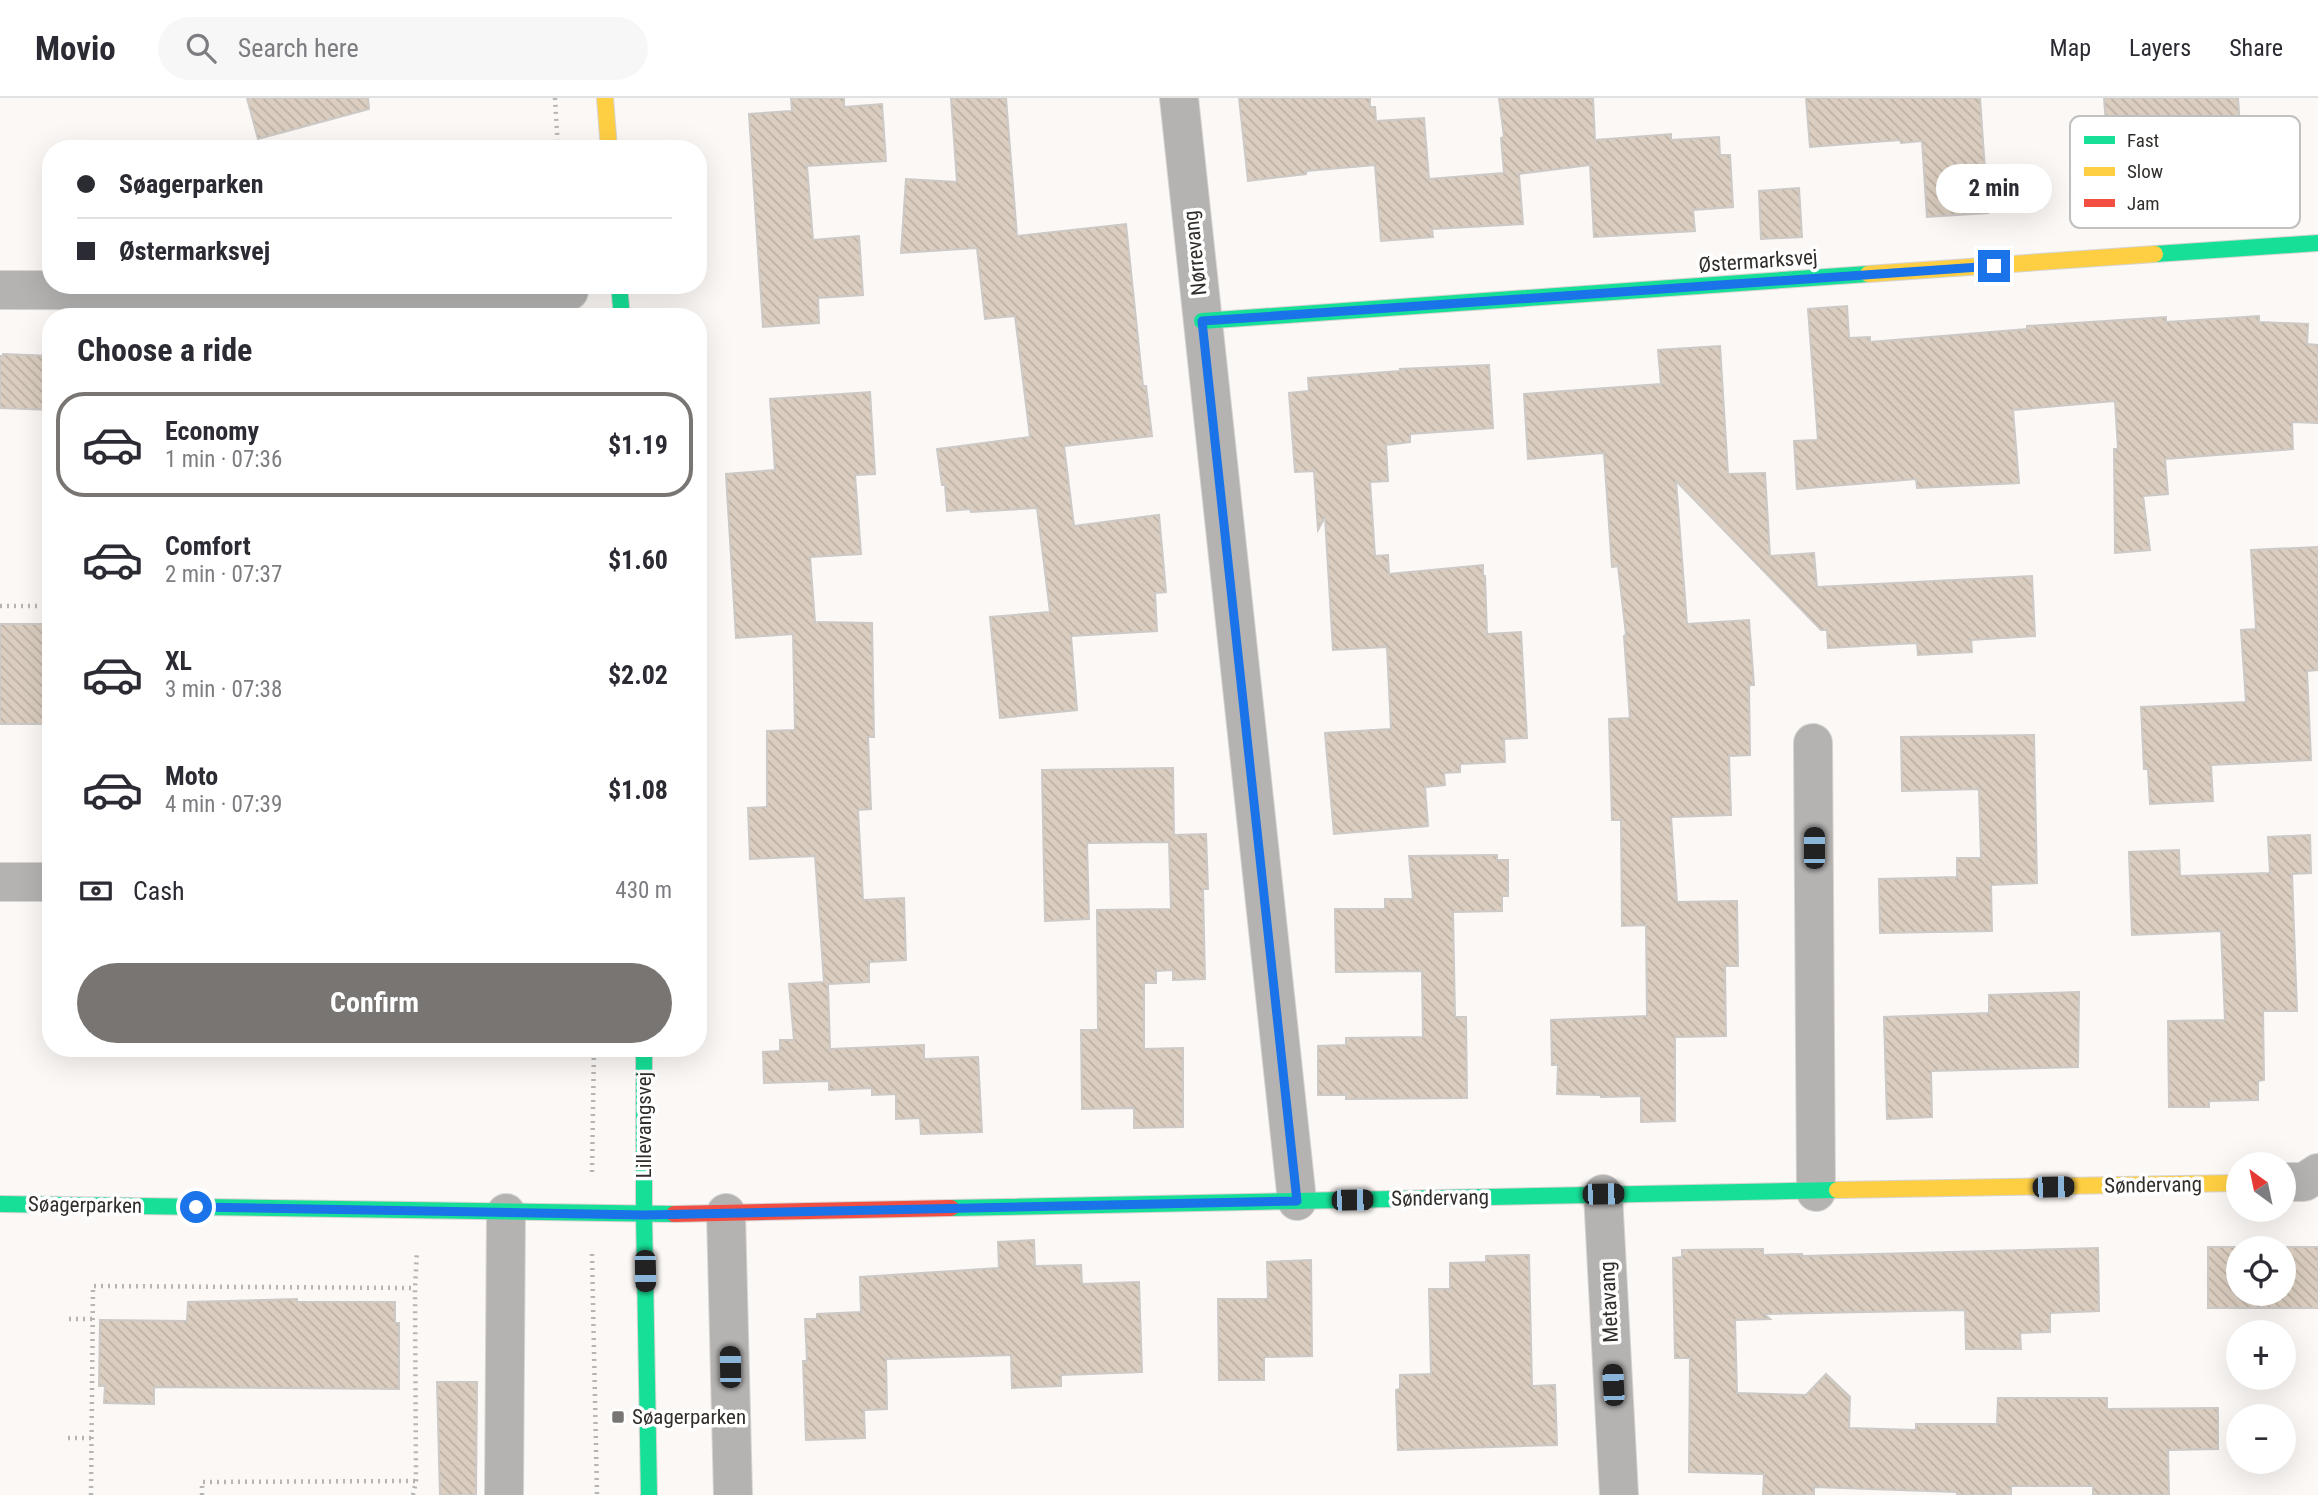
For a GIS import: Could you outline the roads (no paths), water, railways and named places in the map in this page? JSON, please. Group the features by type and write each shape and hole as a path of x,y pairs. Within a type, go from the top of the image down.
{"street":[{"path":"605,98 608,140"},
{"name":"Nørrevang","path":"1179,98 1297,1201"},
{"name":"Østermarksvej","path":"1202,321 2318,243"},
{"path":"0,290 42,290"},
{"path":"1813,743 1816,1192"},
{"path":"0,882 42,882"},
{"name":"Lillevangsvej","path":"644,1057 649,1495"},
{"path":"2296,1182 2304,1182 2318,1173"},
{"name":"Søndervang","path":"644,1215 2226,1183"},
{"name":"Metavang","path":"1603,1194 1619,1495"},
{"name":"Søagerparken","path":"0,1204 644,1215"},
{"path":"504,1495 506,1213"},
{"path":"726,1213 733,1495"}],"place":[{"name":"Søagerparken","path":"618,1417"}]}
